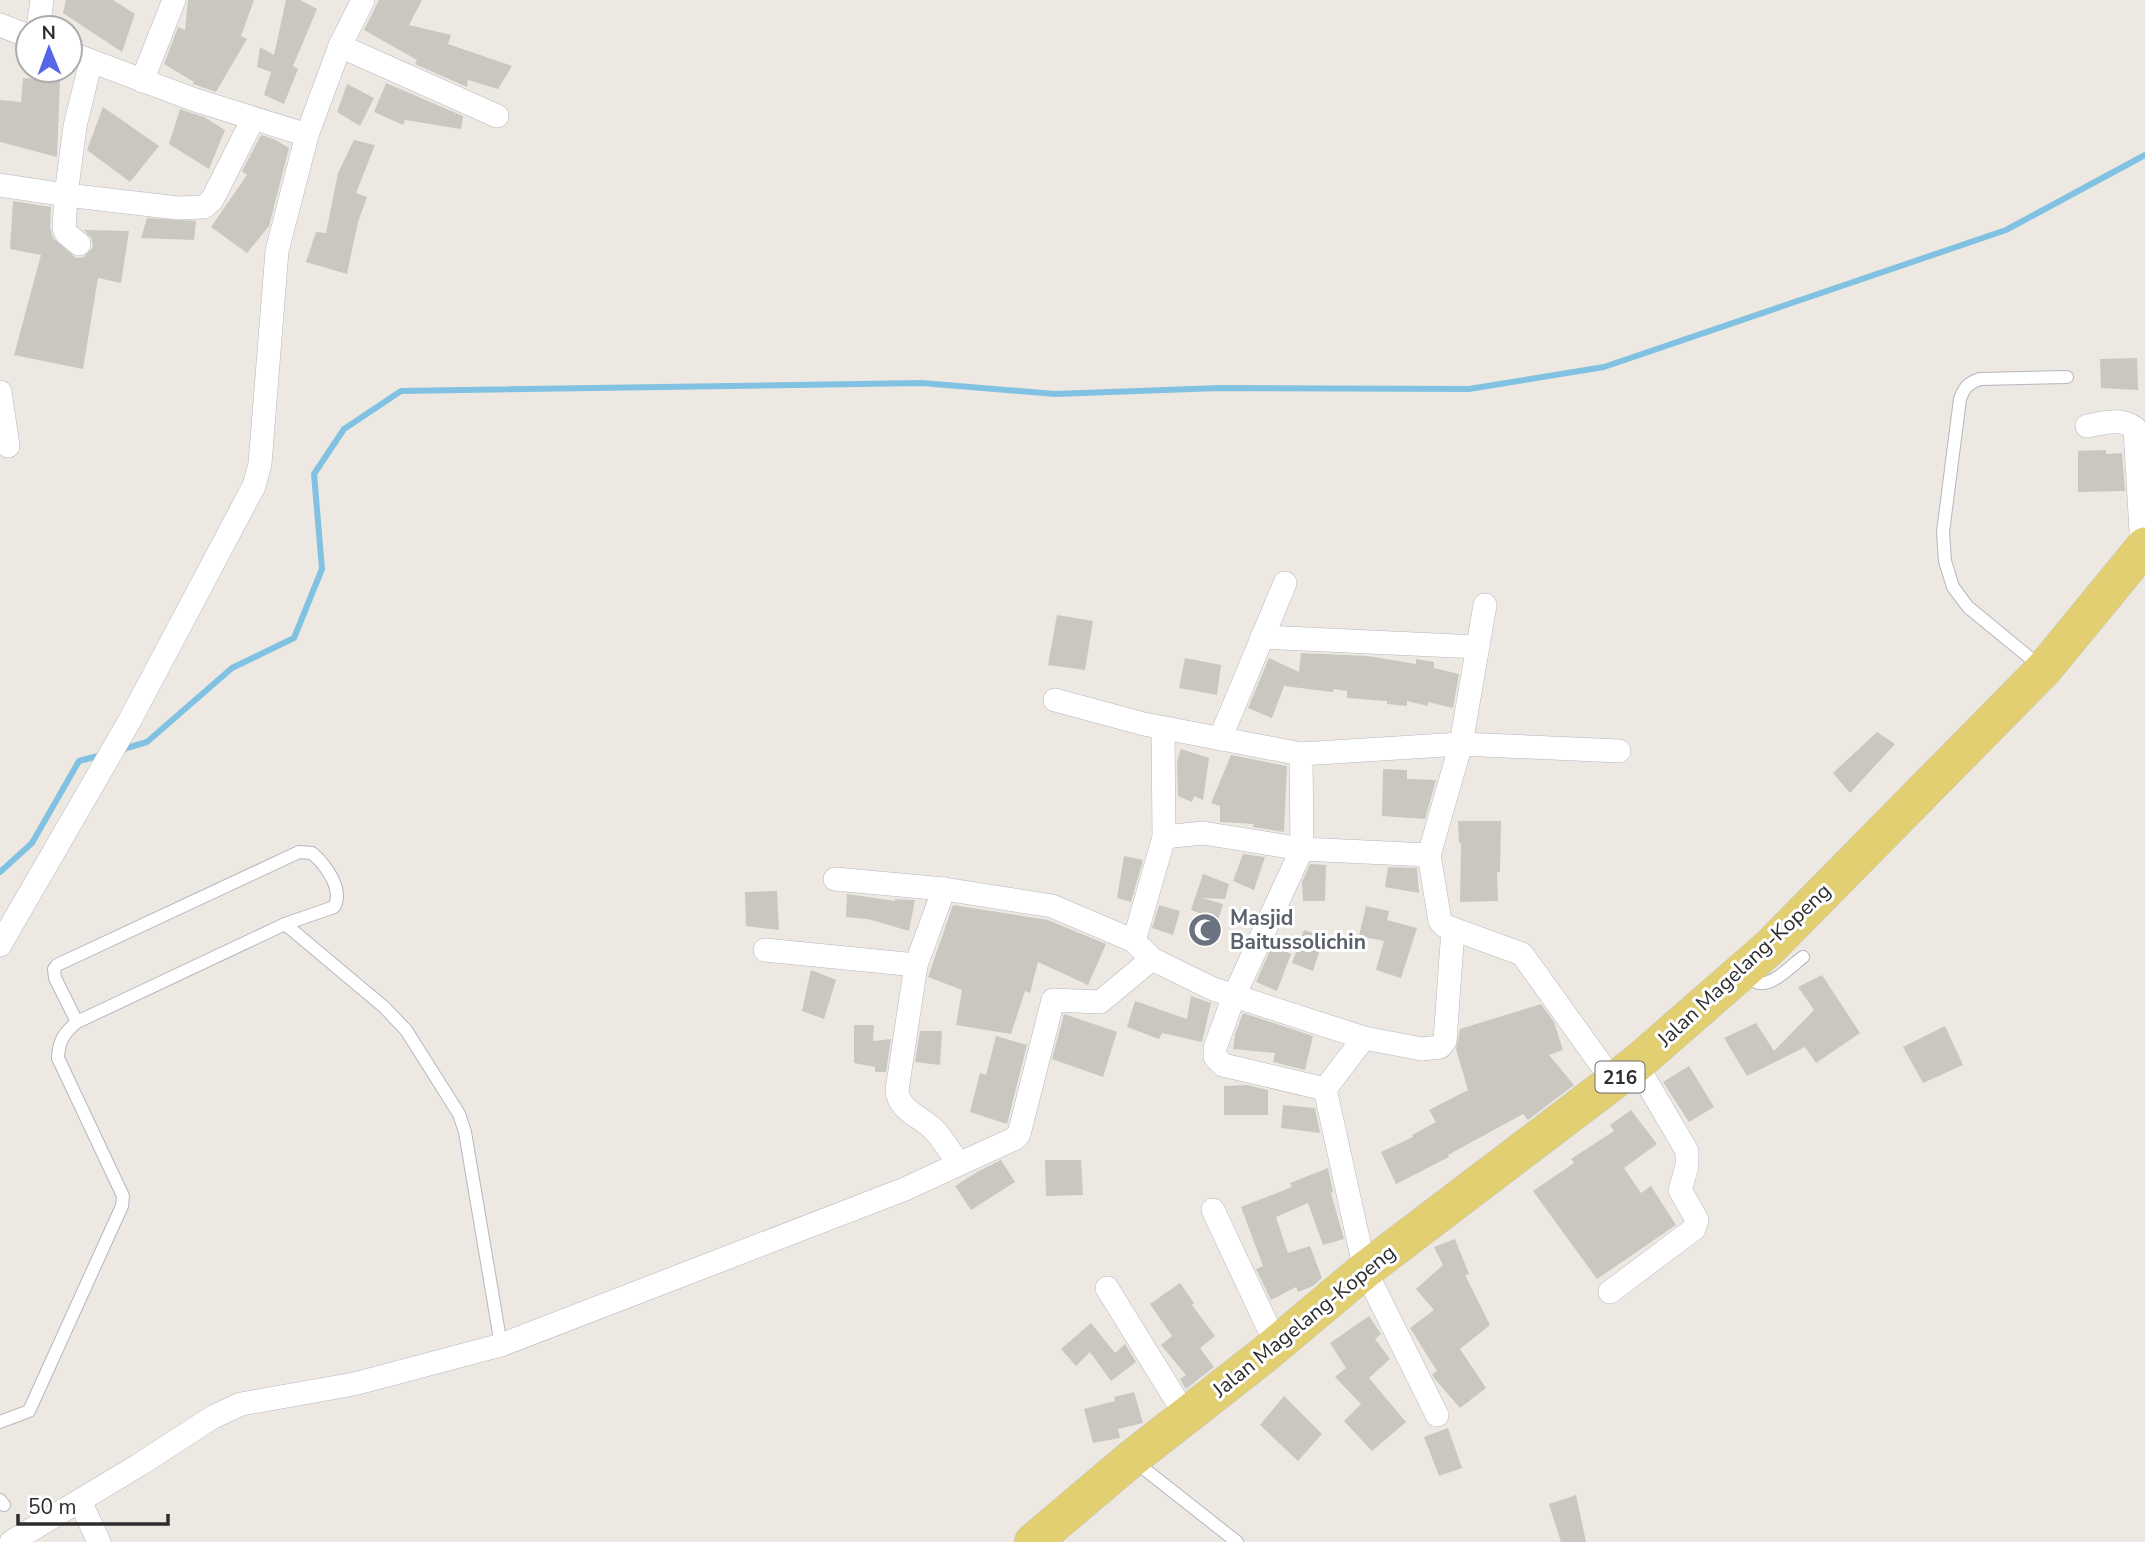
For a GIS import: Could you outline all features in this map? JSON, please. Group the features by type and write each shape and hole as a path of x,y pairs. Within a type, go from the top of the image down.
{"main road":[{"name":"Jalan Magelang-Kopeng","path":"1033,1542 1365,1270 1625,1073 1770,947 2044,669 2143,547"}],"street":[{"path":"142,81 174,0"},
{"path":"0,945 130,720 254,486 258,475 277,251 307,135 340,46 363,0"},
{"path":"340,46 497,116"},
{"path":"84,59 142,81 307,135"},
{"path":"78,84 64,228 79,244"},
{"path":"2,192 66,195 178,208 204,207 212,200 253,119"},
{"path":"0,391 8,446"},
{"path":"2087,426 2120,421 2128,422 2136,428 2143,547"},
{"path":"1220,738 1285,583"},
{"path":"1485,605 1461,744 1429,855 1440,921 1445,926 1522,954 1625,1073 1687,1151 1687,1166 1680,1190 1697,1220 1694,1228 1610,1292"},
{"path":"1262,637 1478,647"},
{"path":"1055,700 1163,727 1301,754 1461,744 1619,751"},
{"path":"1134,941 1164,837 1163,727"},
{"path":"1301,754 1302,849 1234,996 1214,1057 1223,1065 1325,1089"},
{"path":"1164,837 1203,832 1302,849 1429,855"},
{"path":"835,880 944,889 1052,906 1134,941 1152,959 1213,989 1364,1038 1422,1049 1440,1047 1445,1041 1453,929"},
{"path":"944,889 916,965 897,1090 898,1100 904,1108 936,1131 959,1164"},
{"path":"765,950 916,965"},
{"path":"10,1542 213,1417 241,1404 354,1384 501,1345 892,1194 1014,1139 1019,1134 1053,1000 1100,1002 1152,959"},
{"path":"1364,1038 1325,1089 1365,1270 1437,1415"},
{"path":"1213,1210 1276,1344"},
{"path":"1107,1288 1186,1416"},
{"path":"80,1501 99,1542"}],"lane":[{"path":"2044,669 1968,607 1952,587 1945,561 1942,532 1960,399 1964,388 1980,379 2067,377"},
{"path":"0,1422 29,1411 122,1206 124,1196 58,1058 59,1041 77,1021 285,924 334,907 338,901 337,887 312,853 299,852 57,965 54,974 77,1021"},
{"path":"285,924 384,1007 406,1030 459,1114 465,1132 501,1345"},
{"path":"1742,970 1754,982 1761,984 1769,982 1803,957"},
{"path":"1131,1459 1237,1542"}],"building":[{"path":"66,0 113,0 135,14 122,52 84,27 84,14 63,13"},
{"path":"188,0 254,0 241,36 247,39 216,92 193,84 194,82 164,64 178,27 185,30"},
{"path":"286,0 300,0 317,9 293,66 298,69 284,104 264,95 271,72 257,67 260,47 274,55"},
{"path":"379,0 422,0 409,25 451,35 448,44 512,66 498,89 468,80 467,87 415,64 417,60 364,30"},
{"path":"386,83 463,116 461,129 405,120 403,125 374,112"},
{"path":"22,84 60,84 57,157 0,142 0,100 21,102"},
{"path":"347,84 374,98 360,126 337,112"},
{"path":"103,107 159,146 130,182 87,150"},
{"path":"180,109 204,117 225,130 209,169 169,144"},
{"path":"261,135 289,148 269,226 247,253 211,227 247,175 242,171"},
{"path":"354,140 375,145 356,193 367,197 358,222 347,274 306,262 316,232 326,233 338,173"},
{"path":"13,201 51,207 50,228 53,238 76,258 84,257 93,247 92,239 84,230 129,231 121,283 98,278 83,369 14,355 41,255 10,249"},
{"path":"147,218 196,221 194,240 141,238"},
{"path":"2137,358 2138,390 2101,388 2100,359"},
{"path":"2106,450 2106,454 2122,453 2125,491 2078,492 2078,451"},
{"path":"1057,615 1093,621 1085,670 1048,665"},
{"path":"1301,653 1368,656 1416,664 1416,659 1434,662 1434,668 1459,674 1453,708 1428,702 1428,706 1407,701 1407,706 1387,704 1387,701 1347,698 1347,691 1334,689 1333,692 1284,686 1272,718 1248,708 1269,658 1299,672"},
{"path":"1185,658 1221,665 1217,695 1179,688"},
{"path":"1877,732 1895,744 1850,793 1833,773"},
{"path":"1181,749 1209,758 1203,800 1194,796 1192,802 1178,796 1177,761"},
{"path":"1231,755 1287,766 1284,832 1253,827 1254,824 1220,822 1220,806 1211,803"},
{"path":"1383,769 1407,770 1407,779 1436,780 1425,819 1382,816"},
{"path":"1458,821 1501,821 1498,901 1460,902 1461,843"},
{"path":"1243,854 1265,857 1254,890 1233,881"},
{"path":"1124,856 1143,860 1131,902 1117,898"},
{"path":"1310,864 1326,865 1325,901 1303,901 1302,882"},
{"path":"1388,867 1417,868 1419,893 1385,887"},
{"path":"1203,874 1229,884 1225,899 1202,898 1223,904 1218,920 1191,910"},
{"path":"777,891 779,930 746,926 745,892"},
{"path":"847,894 895,901 915,900 909,931 868,919 846,917"},
{"path":"953,905 1048,920 1106,944 1088,985 1038,962 1030,993 1025,991 1011,1034 956,1025 962,990 928,977"},
{"path":"1159,905 1180,911 1173,935 1152,928"},
{"path":"1366,906 1389,911 1387,920 1417,928 1401,978 1376,970 1384,941 1359,936"},
{"path":"1304,930 1324,936 1313,971 1292,963"},
{"path":"1272,946 1291,954 1277,991 1256,982"},
{"path":"811,970 836,980 824,1019 802,1011"},
{"path":"1822,975 1860,1033 1816,1063 1805,1047 1747,1076 1724,1038 1756,1023 1774,1051 1814,1010 1798,987"},
{"path":"1191,996 1211,1003 1202,1042 1162,1033 1159,1039 1127,1027 1135,1001 1187,1019"},
{"path":"1541,1004 1554,1022 1563,1050 1549,1055 1574,1085 1528,1120 1523,1114 1396,1184 1381,1152 1413,1137 1412,1135 1436,1122 1429,1110 1468,1090 1456,1049 1460,1029"},
{"path":"1243,1013 1313,1036 1305,1070 1273,1062 1275,1053 1233,1049"},
{"path":"1064,1014 1117,1032 1103,1077 1052,1059"},
{"path":"854,1025 874,1025 873,1041 891,1039 886,1072 875,1072 875,1067 854,1063"},
{"path":"1945,1026 1963,1065 1923,1083 1903,1047"},
{"path":"920,1031 942,1031 940,1065 915,1062"},
{"path":"996,1036 1027,1045 1007,1124 970,1112 980,1073 986,1075"},
{"path":"1689,1066 1714,1107 1689,1122 1663,1082"},
{"path":"1247,1085 1268,1090 1268,1115 1224,1115 1224,1086"},
{"path":"1283,1105 1315,1108 1320,1133 1281,1128"},
{"path":"1631,1110 1657,1144 1624,1168 1641,1193 1651,1186 1676,1225 1597,1279 1533,1191 1574,1163 1571,1159 1614,1131 1610,1125"},
{"path":"1001,1160 1015,1182 971,1210 955,1186"},
{"path":"1045,1160 1081,1160 1083,1195 1046,1196"},
{"path":"1328,1168 1333,1192 1331,1193 1344,1239 1323,1245 1308,1203 1276,1217 1288,1253 1310,1246 1322,1278 1313,1286 1298,1292 1296,1287 1271,1300 1256,1269 1263,1266 1241,1207 1292,1187 1290,1183"},
{"path":"1455,1239 1469,1274 1465,1275 1490,1325 1460,1349 1486,1388 1460,1408 1434,1378 1432,1374 1437,1371 1410,1328 1434,1310 1416,1289 1443,1265 1434,1247"},
{"path":"1180,1283 1194,1303 1192,1305 1215,1336 1200,1348 1214,1367 1186,1389 1180,1379 1186,1375 1161,1345 1172,1336 1150,1304"},
{"path":"1369,1316 1381,1334 1375,1339 1390,1359 1369,1378 1406,1422 1372,1451 1344,1421 1361,1404 1335,1377 1346,1368 1330,1343"},
{"path":"1091,1323 1115,1353 1125,1344 1136,1362 1111,1381 1090,1352 1076,1366 1061,1349"},
{"path":"1134,1392 1143,1423 1118,1429 1120,1438 1093,1443 1084,1409 1115,1401 1114,1397"},
{"path":"1284,1396 1322,1434 1298,1461 1260,1425"},
{"path":"1448,1428 1462,1468 1439,1476 1424,1437"},
{"path":"1576,1495 1586,1542 1561,1542 1549,1504"}],"waterway":[{"path":"120,750 147,742 232,668 294,638 322,569 314,474 344,429 401,391 922,383 1055,394 1220,388 1469,389 1604,367 2006,230 2145,155"},
{"path":"0,872 32,843 79,761 102,755"}],"place":[{"name":"Masjid Baitussolichin","path":"1205,930"}]}
